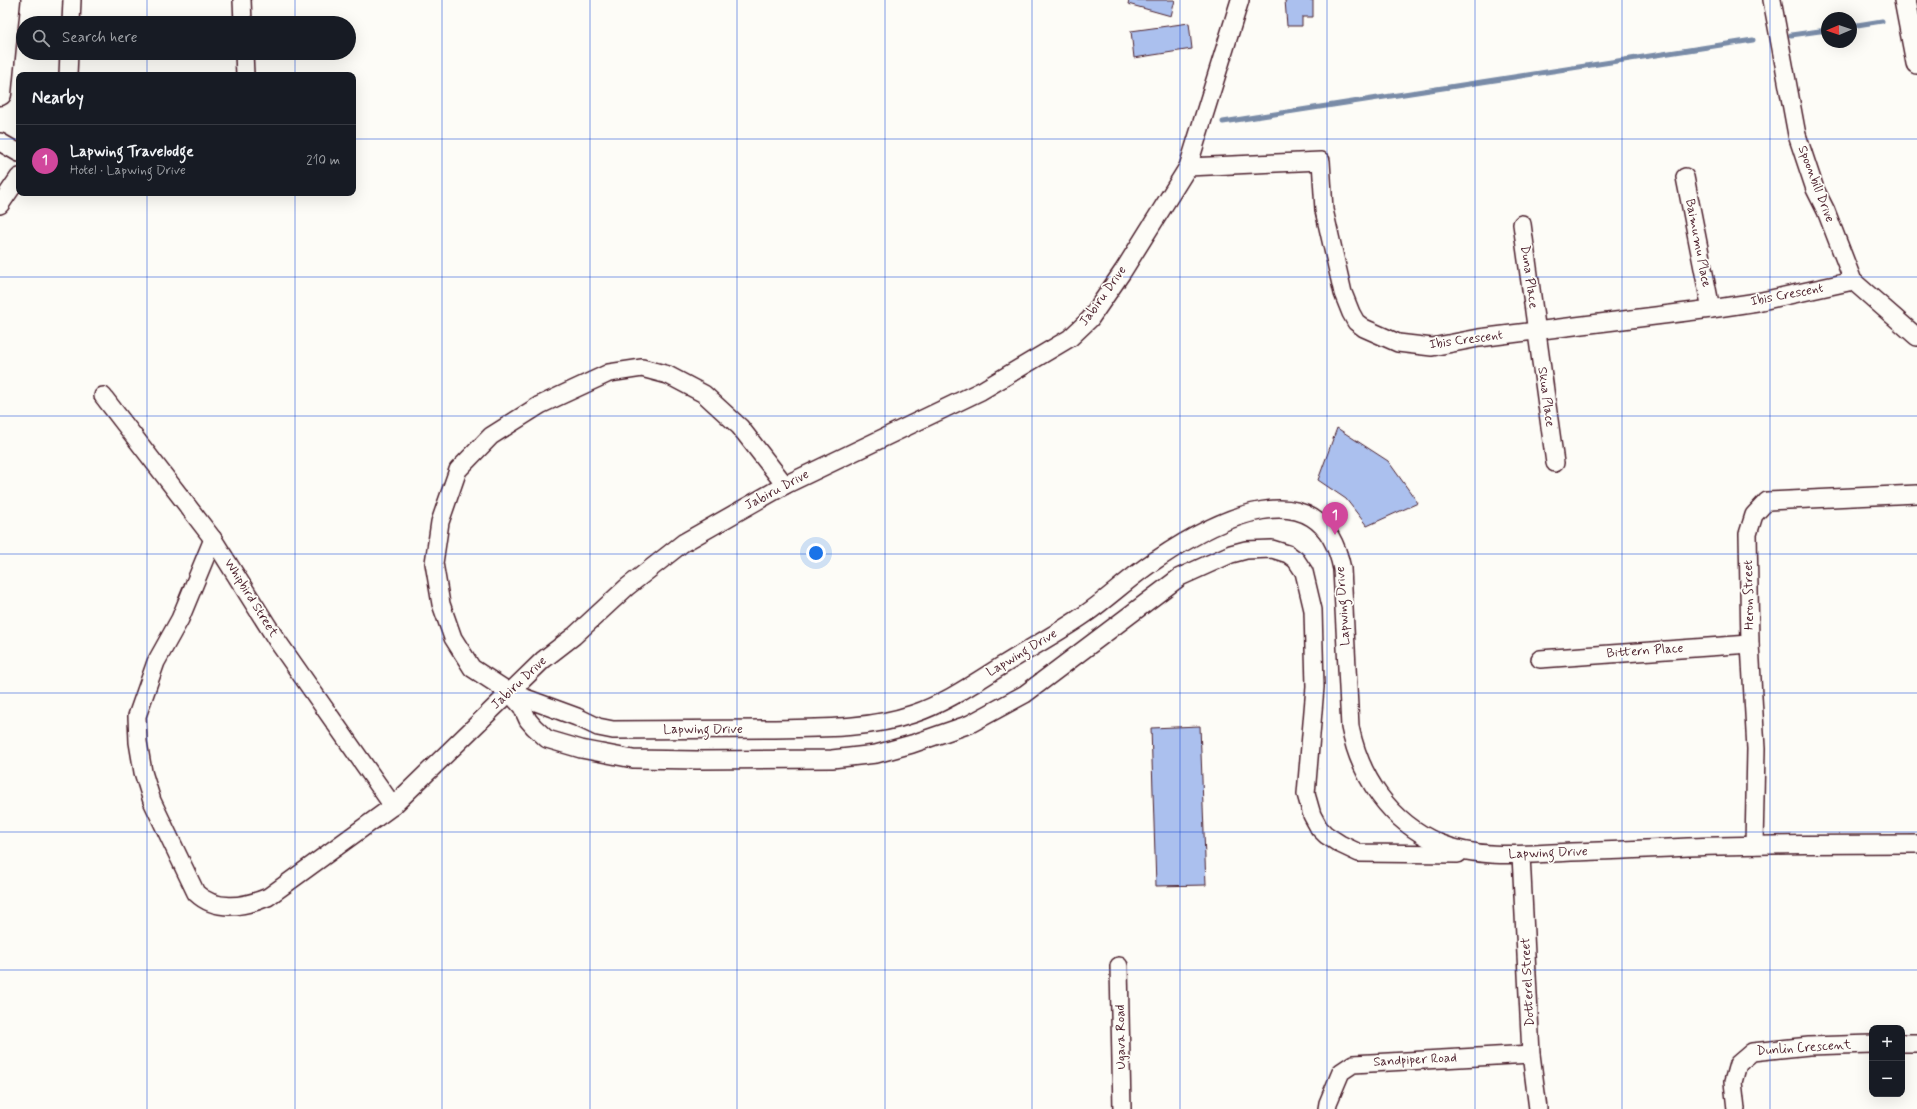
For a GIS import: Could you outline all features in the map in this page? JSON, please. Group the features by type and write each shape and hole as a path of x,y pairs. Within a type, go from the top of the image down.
{"highway":[{"path":"0,94 9,0"}],"main road":[{"path":"1905,0 1917,63"}],"street":[{"path":"71,16 72,0"},
{"path":"242,0 243,16"},
{"name":"Jabiru Drive","path":"213,539 180,619 156,662 138,716 138,742 142,772 152,801 188,881 203,900 211,903 236,907 251,904 268,897 393,806 543,660 574,636 627,586 683,543 785,485 981,391 1070,338 1094,313 1123,271 1188,167 1240,0"},
{"name":"Spoonbill Drive","path":"1772,0 1797,135 1815,189 1826,211 1853,281 1917,337"},
{"path":"68,72 69,60"},
{"path":"244,60 245,72"},
{"path":"0,142 16,151"},
{"name":"Ibis Crescent","path":"1188,167 1321,161 1324,210 1343,293 1356,322 1377,335 1398,343 1432,347 1479,338 1711,309 1764,300 1853,281"},
{"name":"Baimumu Place","path":"1685,177 1711,309"},
{"path":"0,205 16,181"},
{"name":"Duna Place","path":"1522,224 1537,331"},
{"name":"Skua Place","path":"1537,331 1555,463"},
{"path":"785,485 740,427 704,394 668,375 642,368 609,373 540,405 491,436 458,470 440,522 434,563 441,604 454,638 472,668 509,692 522,707 528,720 534,727 547,738 581,749 633,758 697,760 832,759 876,754 912,744 970,724 1025,694 1180,577 1231,554 1246,550 1272,549 1288,554 1296,560 1304,572 1313,610 1315,686 1306,794 1312,815 1319,828 1326,835 1359,853 1476,854"},
{"name":"Whipbird Street","path":"103,396 213,539 276,639 393,806"},
{"name":"Heron Street","path":"1754,844 1756,749 1750,644 1748,534 1754,515 1767,501 1917,494"},
{"name":"Lapwing Drive","path":"509,692 577,717 598,727 613,730 840,728 911,715 940,704 1084,615 1154,561 1192,537 1233,518 1251,512 1276,508 1309,515 1336,545 1342,569 1350,727 1354,746 1365,774 1380,796 1406,823 1426,836 1440,843 1476,854 1521,855 1754,844 1917,844"},
{"name":"Bittern Place","path":"1540,659 1750,644"},
{"name":"Dotterel Street","path":"1521,855 1531,1054 1538,1109"},
{"name":"Ugava Road","path":"1119,966 1122,1109"},
{"path":"1905,1043 1917,1043"},
{"name":"Dunlin Crescent","path":"1736,1109 1733,1082 1738,1064 1752,1052 1809,1046 1869,1044"},
{"name":"Sandpiper Road","path":"1327,1109 1341,1072 1353,1064 1531,1054"}],"building":[{"path":"1129,0 1175,0 1171,16 1128,4"},
{"path":"1285,0 1313,0 1313,17 1302,17 1302,26 1287,26"},
{"path":"1189,23 1192,49 1134,58 1131,31"},
{"path":"1337,428 1388,461 1418,503 1367,526 1346,499 1318,480"},
{"path":"1200,726 1206,885 1156,886 1151,728"}],"waterway":[{"path":"1857,25 1882,21"},
{"path":"1791,35 1821,31"},
{"path":"1223,122 1753,40"}],"place":[{"name":"Lapwing Travelodge","path":"1335,535"}]}
